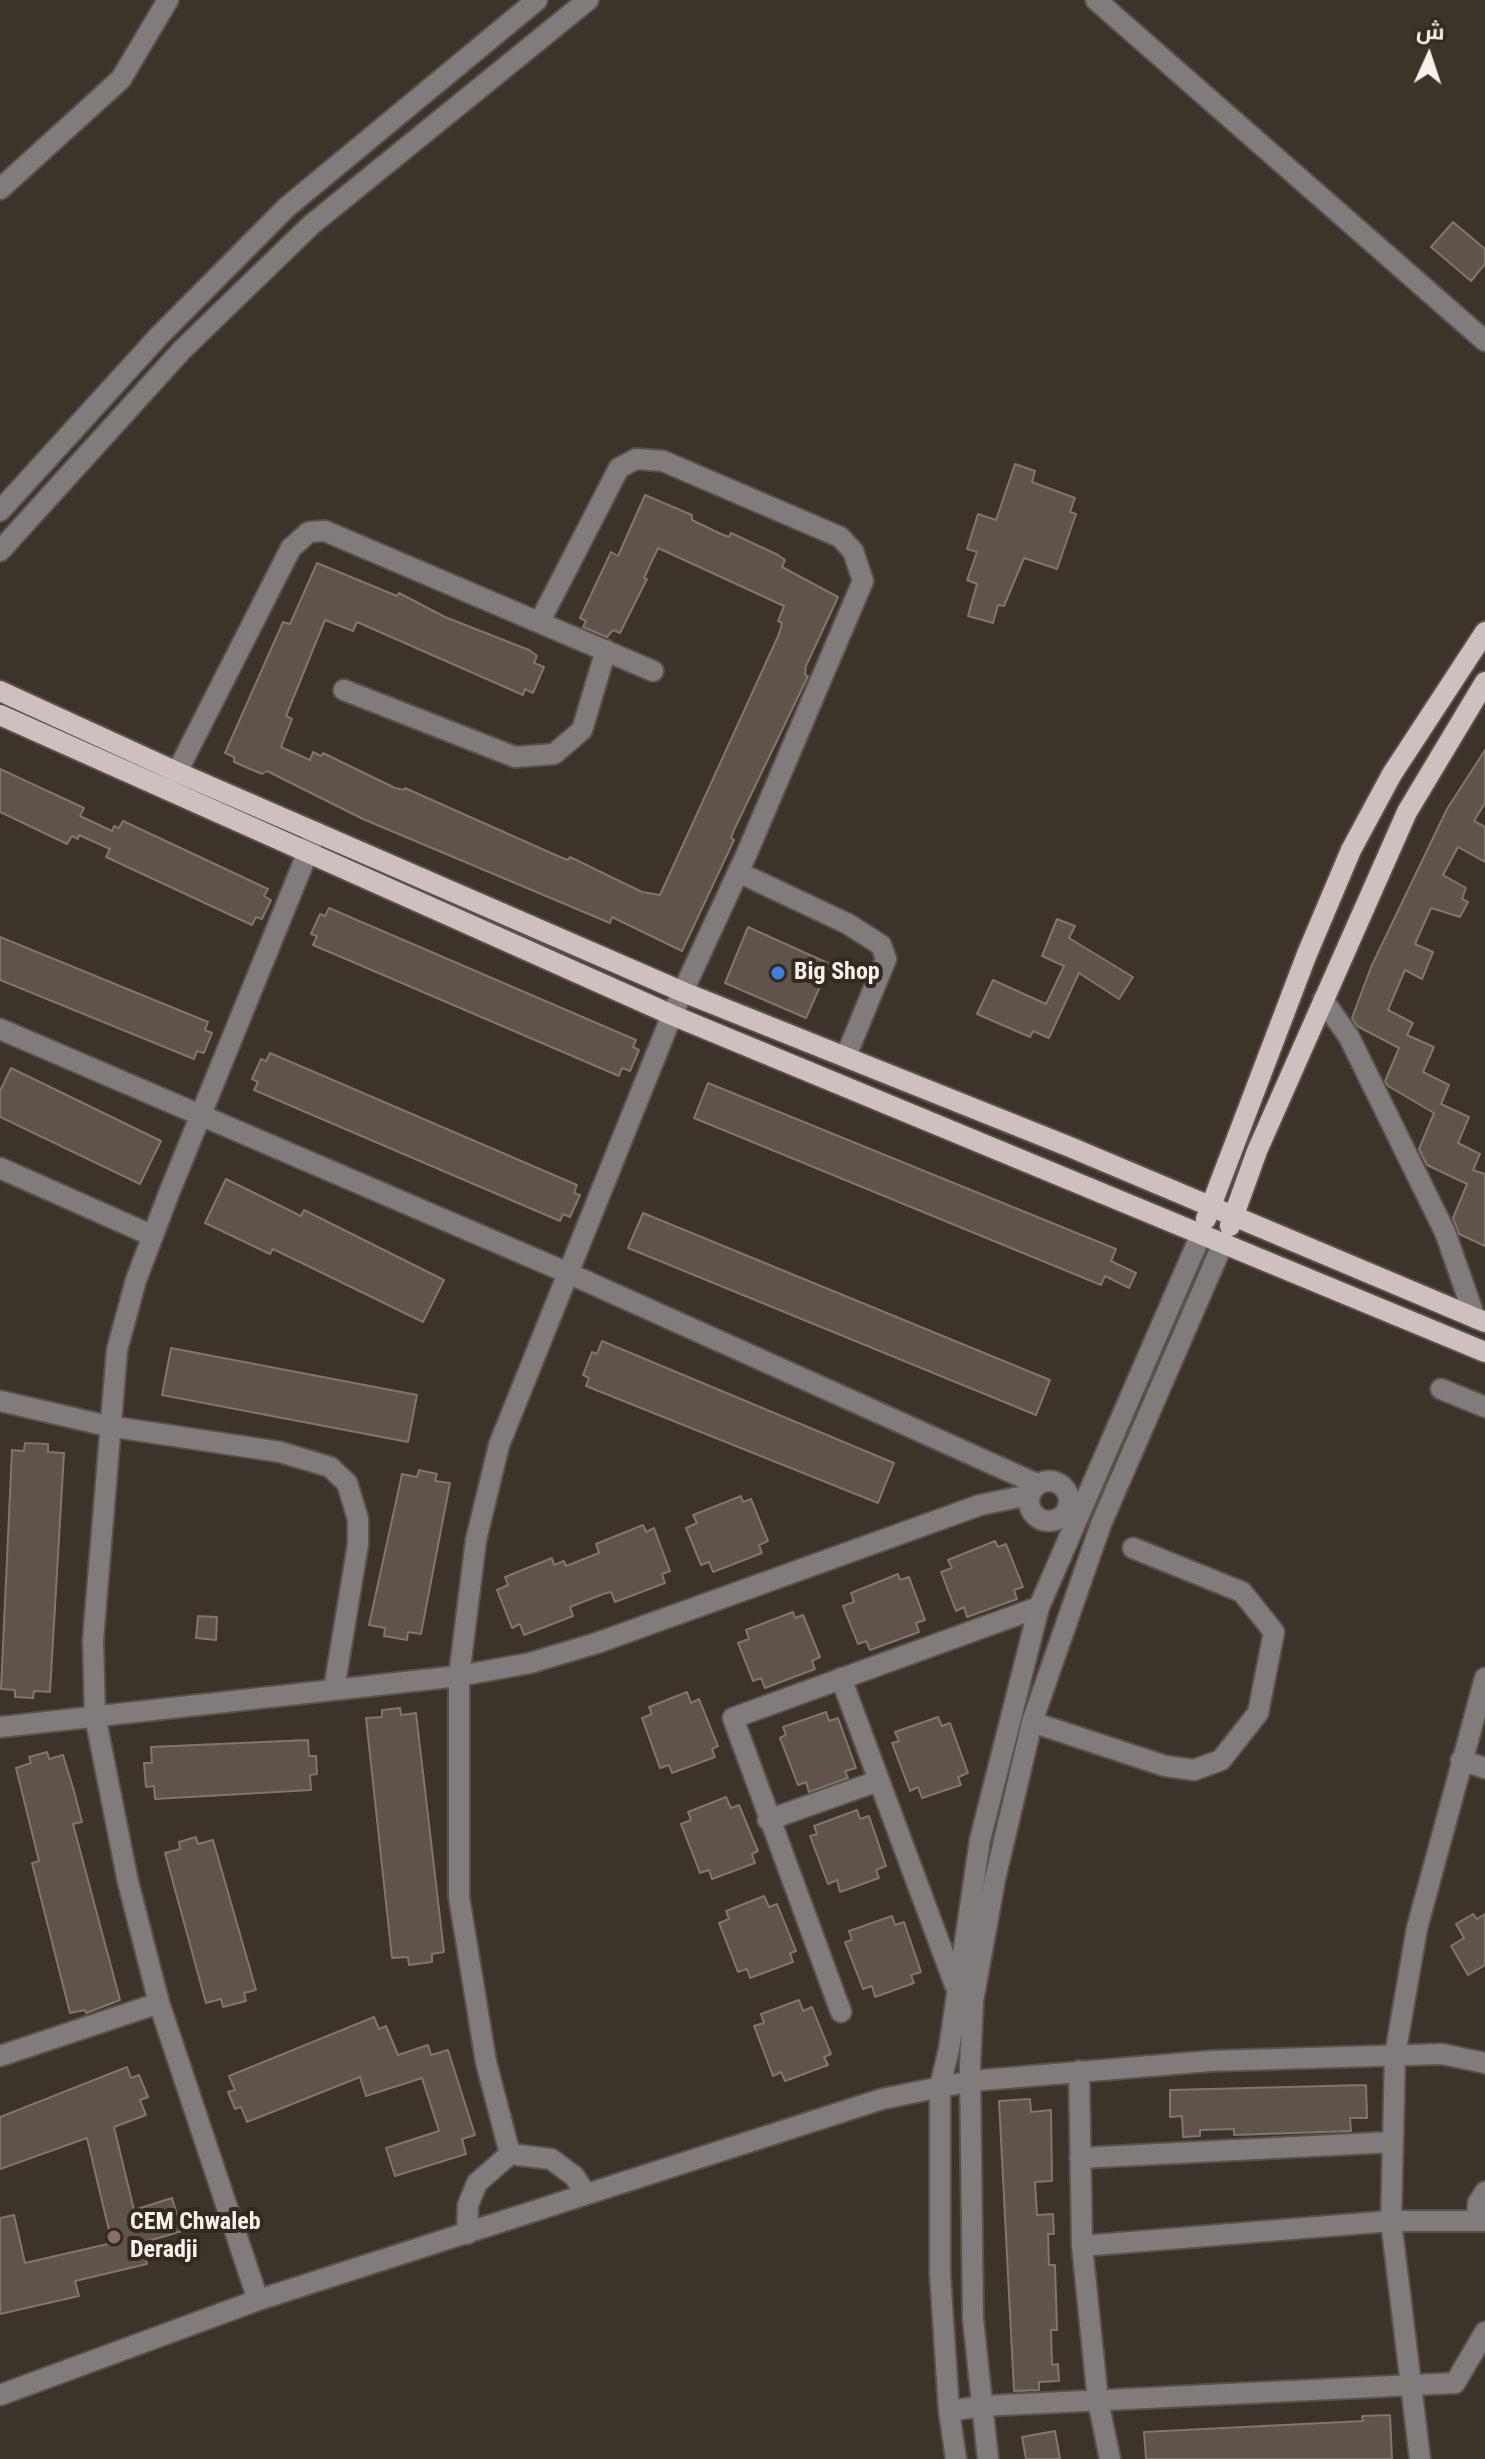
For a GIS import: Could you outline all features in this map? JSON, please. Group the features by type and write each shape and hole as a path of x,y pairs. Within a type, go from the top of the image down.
{"main road":[{"path":"1202,1232 1351,850 1400,761 1485,632"},
{"path":"1224,1241 1257,1151 1407,812 1485,682"},
{"path":"0,691 177,772 683,992 1211,1206 1480,1320"},
{"path":"0,715 307,855 672,1015 1224,1241 1485,1352"}],"street":[{"path":"0,189 121,79 168,0"},
{"path":"0,511 158,337 287,207 537,0"},
{"path":"0,551 182,350 311,225 588,0"},
{"path":"1096,0 1485,341"},
{"path":"510,2154 486,2062 459,1897 459,1676 476,1540 499,1445 672,1015 738,872 863,581 853,551 840,537 663,461 636,459 619,468 540,621"},
{"path":"177,772 291,548 309,532 325,531 653,671"},
{"path":"344,690 515,757 554,754 582,730 606,650"},
{"path":"258,2300 159,2003 128,1882 95,1716 93,1640 108,1426 117,1350 153,1236 316,832"},
{"path":"738,872 848,924 881,945 886,959 846,1056"},
{"path":"1323,1000 1349,1037 1445,1232 1480,1320"},
{"path":"0,1029 201,1118 568,1273 1033,1490"},
{"path":"0,1168 153,1236"},
{"path":"956,2459 949,2411 940,2274 940,2086 949,2049 980,1840 1039,1607 1074,1511 1202,1232"},
{"path":"988,2459 973,2319 973,2001 1008,1818 1032,1722 1101,1524 1224,1241"},
{"path":"1441,1389 1485,1407"},
{"path":"0,1401 108,1426 280,1452 330,1467 347,1483 356,1502 358,1544 334,1689"},
{"path":"0,1727 459,1676 530,1663 597,1643 951,1514 1033,1490 1049,1480 1062,1485 1074,1511 1101,1524"},
{"path":"1033,1490 1030,1509 1039,1519 1059,1518 1074,1511"},
{"path":"1032,1722 1179,1770 1194,1770 1221,1760 1258,1713 1274,1632 1242,1592 1133,1548"},
{"path":"841,2012 733,1718 1039,1607"},
{"path":"841,1678 956,1987"},
{"path":"1420,2459 1391,2221 1395,2055 1417,1928 1485,1678"},
{"path":"1461,1760 1485,1768"},
{"path":"768,1820 878,1781"},
{"path":"0,2056 159,2003"},
{"path":"0,2395 258,2300 467,2234 834,2111 940,2086 1210,2061 1442,2054 1485,2063"},
{"path":"1079,2071 1082,2246 1098,2401 1110,2459"},
{"path":"1080,2158 1393,2142"},
{"path":"467,2234 468,2205 477,2183 510,2154 551,2159 574,2176 586,2194"},
{"path":"1082,2246 1391,2221 1481,2221 1478,2203 1485,2192"},
{"path":"949,2411 982,2406 1455,2383 1485,2332"}],"building":[{"path":"1453,222 1485,249 1485,264 1471,281 1431,247"},
{"path":"1015,464 1035,471 1032,482 1075,498 1070,512 1076,514 1057,569 1024,558 1004,606 998,605 993,623 968,616 977,584 967,580 977,552 967,549 978,514 996,520"},
{"path":"645,495 692,515 692,520 721,534 729,537 731,533 778,555 785,560 782,567 838,597 806,666 805,675 808,676 734,830 731,838 734,840 682,951 612,917 610,923 363,819 267,771 262,774 234,762 234,757 225,753 283,622 290,624 317,563 397,596 399,593 445,617 529,650 537,656 534,663 544,667 533,693 525,689 523,695 357,622 353,631 325,620 286,716 292,719 281,747 310,760 313,752 321,756 323,753 395,788 405,788 560,857 568,860 570,857 642,892 660,895 779,634 782,623 778,621 784,606 658,548 644,578 647,579 620,633 613,630 607,637 583,627 586,621 580,618 611,552 618,556"},
{"path":"1485,750 1485,803 1474,821 1485,827 1485,862 1458,847 1443,875 1466,888 1462,899 1468,902 1460,917 1431,908 1415,944 1433,952 1422,979 1405,970 1388,1010 1413,1023 1407,1035 1434,1047 1423,1072 1449,1085 1441,1104 1469,1117 1458,1143 1480,1154 1473,1170 1485,1174 1485,1246 1459,1234 1453,1218 1467,1184 1427,1165 1419,1149 1434,1113 1388,1086 1385,1081 1399,1048 1357,1026 1352,1018 1371,967 1447,809"},
{"path":"0,769 84,808 80,816 112,831 114,826 119,828 123,821 268,889 264,896 271,900 262,919 256,917 252,925 106,857 110,849 79,835 78,839 72,836 67,844 0,812"},
{"path":"329,908 636,1040 633,1047 639,1050 630,1071 622,1068 619,1076 313,945 317,936 311,934 320,914 325,916"},
{"path":"1057,919 1075,926 1069,938 1133,977 1119,999 1079,973 1049,1038 1033,1031 1030,1037 977,1014 993,980 1046,1004 1064,966 1042,956"},
{"name":"Big Shop","path":"748,927 830,964 806,1018 725,983"},
{"path":"0,937 208,1022 205,1030 212,1033 204,1053 197,1051 194,1059 0,980"},
{"path":"270,1053 577,1185 574,1193 580,1195 570,1217 563,1214 560,1221 254,1090 258,1082 252,1079 261,1059 266,1061"},
{"path":"11,1068 161,1141 140,1184 0,1117 0,1091"},
{"path":"708,1083 1116,1249 1111,1261 1136,1273 1129,1288 1105,1276 1101,1285 694,1118"},
{"path":"226,1179 301,1216 304,1210 444,1280 423,1322 273,1249 270,1254 205,1223"},
{"path":"643,1213 1050,1380 1036,1415 628,1248"},
{"path":"602,1341 894,1463 878,1503 586,1386 589,1378 583,1375 592,1352 597,1354"},
{"path":"171,1348 417,1395 408,1442 162,1395"},
{"path":"25,1443 48,1444 48,1452 64,1453 50,1692 34,1691 33,1698 15,1697 15,1690 1,1689 12,1450 24,1451"},
{"path":"419,1470 437,1474 435,1481 450,1483 421,1634 408,1632 407,1640 384,1636 385,1628 369,1625 402,1474 417,1477"},
{"path":"741,1496 743,1502 751,1499 768,1541 759,1545 762,1553 713,1572 709,1562 701,1565 686,1528 697,1523 693,1515"},
{"path":"643,1525 646,1532 654,1528 670,1571 662,1574 665,1583 615,1602 611,1592 603,1594 570,1607 573,1616 524,1635 520,1624 512,1628 497,1590 508,1585 505,1577 552,1558 554,1565 564,1561 566,1566 599,1553 596,1544"},
{"path":"995,1541 998,1547 1006,1544 1023,1587 1014,1590 1017,1599 967,1617 964,1607 956,1611 941,1572 952,1568 948,1560"},
{"path":"898,1574 900,1580 909,1577 925,1620 916,1623 919,1632 870,1650 866,1641 858,1644 843,1606 854,1602 851,1593"},
{"path":"793,1612 795,1618 803,1615 820,1657 812,1661 815,1669 765,1688 761,1678 753,1681 738,1643 749,1639 746,1630"},
{"path":"198,1616 217,1617 216,1640 196,1638"},
{"path":"687,1692 691,1703 699,1699 718,1746 712,1749 715,1757 672,1773 669,1765 660,1768 642,1718 652,1714 649,1707"},
{"path":"400,1708 401,1715 416,1713 444,1952 432,1954 432,1962 409,1965 408,1957 392,1958 366,1718 382,1717 382,1710"},
{"path":"826,1712 829,1721 838,1718 856,1768 845,1771 848,1778 809,1792 806,1782 798,1785 780,1738 786,1735 783,1727"},
{"path":"938,1717 942,1726 950,1723 968,1773 958,1777 961,1785 922,1798 918,1787 910,1791 892,1743 899,1741 895,1732"},
{"path":"308,1740 309,1756 316,1756 317,1774 310,1775 311,1790 155,1799 154,1786 146,1787 144,1763 152,1763 151,1747"},
{"path":"47,1752 49,1759 63,1755 74,1791 82,1822 73,1824 120,2000 86,2013 85,2010 70,2013 32,1863 39,1861 16,1768 31,1763 29,1757"},
{"path":"726,1797 731,1808 739,1805 758,1851 752,1854 755,1863 712,1879 709,1870 700,1873 681,1824 691,1820 688,1812"},
{"path":"857,1810 860,1819 869,1816 886,1866 876,1870 879,1878 840,1892 837,1880 828,1884 810,1836 817,1834 814,1826"},
{"path":"196,1837 198,1844 213,1840 256,1990 244,1993 246,2001 223,2007 221,1999 206,2003 165,1853 180,1849 179,1842"},
{"path":"764,1896 769,1907 777,1904 796,1951 790,1953 793,1962 750,1978 747,1969 738,1972 719,1923 729,1919 726,1911"},
{"path":"1473,1914 1477,1919 1485,1914 1485,1965 1468,1975 1451,1946 1464,1938 1456,1924"},
{"path":"892,1916 895,1925 904,1922 921,1972 911,1975 914,1983 875,1997 872,1986 863,1989 845,1942 852,1940 849,1931"},
{"path":"799,2000 803,2011 812,2007 831,2054 824,2057 828,2065 785,2081 781,2072 773,2076 754,2026 764,2023 761,2014"},
{"path":"374,2017 379,2029 386,2026 398,2055 428,2045 431,2055 448,2050 475,2135 462,2139 466,2154 395,2176 386,2148 439,2131 422,2078 366,2096 360,2077 247,2122 241,2107 235,2109 228,2092 235,2090 229,2076"},
{"path":"127,2067 131,2078 139,2075 148,2097 140,2100 146,2115 114,2127 134,2210 172,2198 182,2231 142,2243 147,2264 75,2281 79,2296 0,2314 0,2218 14,2215 25,2263 112,2243 87,2138 0,2169 0,2117"},
{"path":"1366,2085 1367,2118 1350,2118 1351,2131 1234,2135 1234,2129 1200,2130 1200,2136 1183,2137 1182,2116 1170,2117 1170,2090"},
{"path":"1030,2099 1031,2112 1051,2110 1052,2181 1035,2182 1037,2215 1053,2214 1054,2234 1048,2234 1049,2265 1055,2265 1057,2330 1051,2330 1052,2365 1058,2364 1059,2381 1039,2382 1039,2390 1014,2391 999,2101"},
{"path":"1390,2415 1392,2459 1146,2459 1144,2432 1363,2421 1362,2416"},
{"path":"1055,2431 1060,2459 1026,2459 1022,2437"}],"place":[{"name":"Big Shop","path":"778,973"},
{"name":"CEM Chwaleb Deradji","path":"114,2237"}]}
